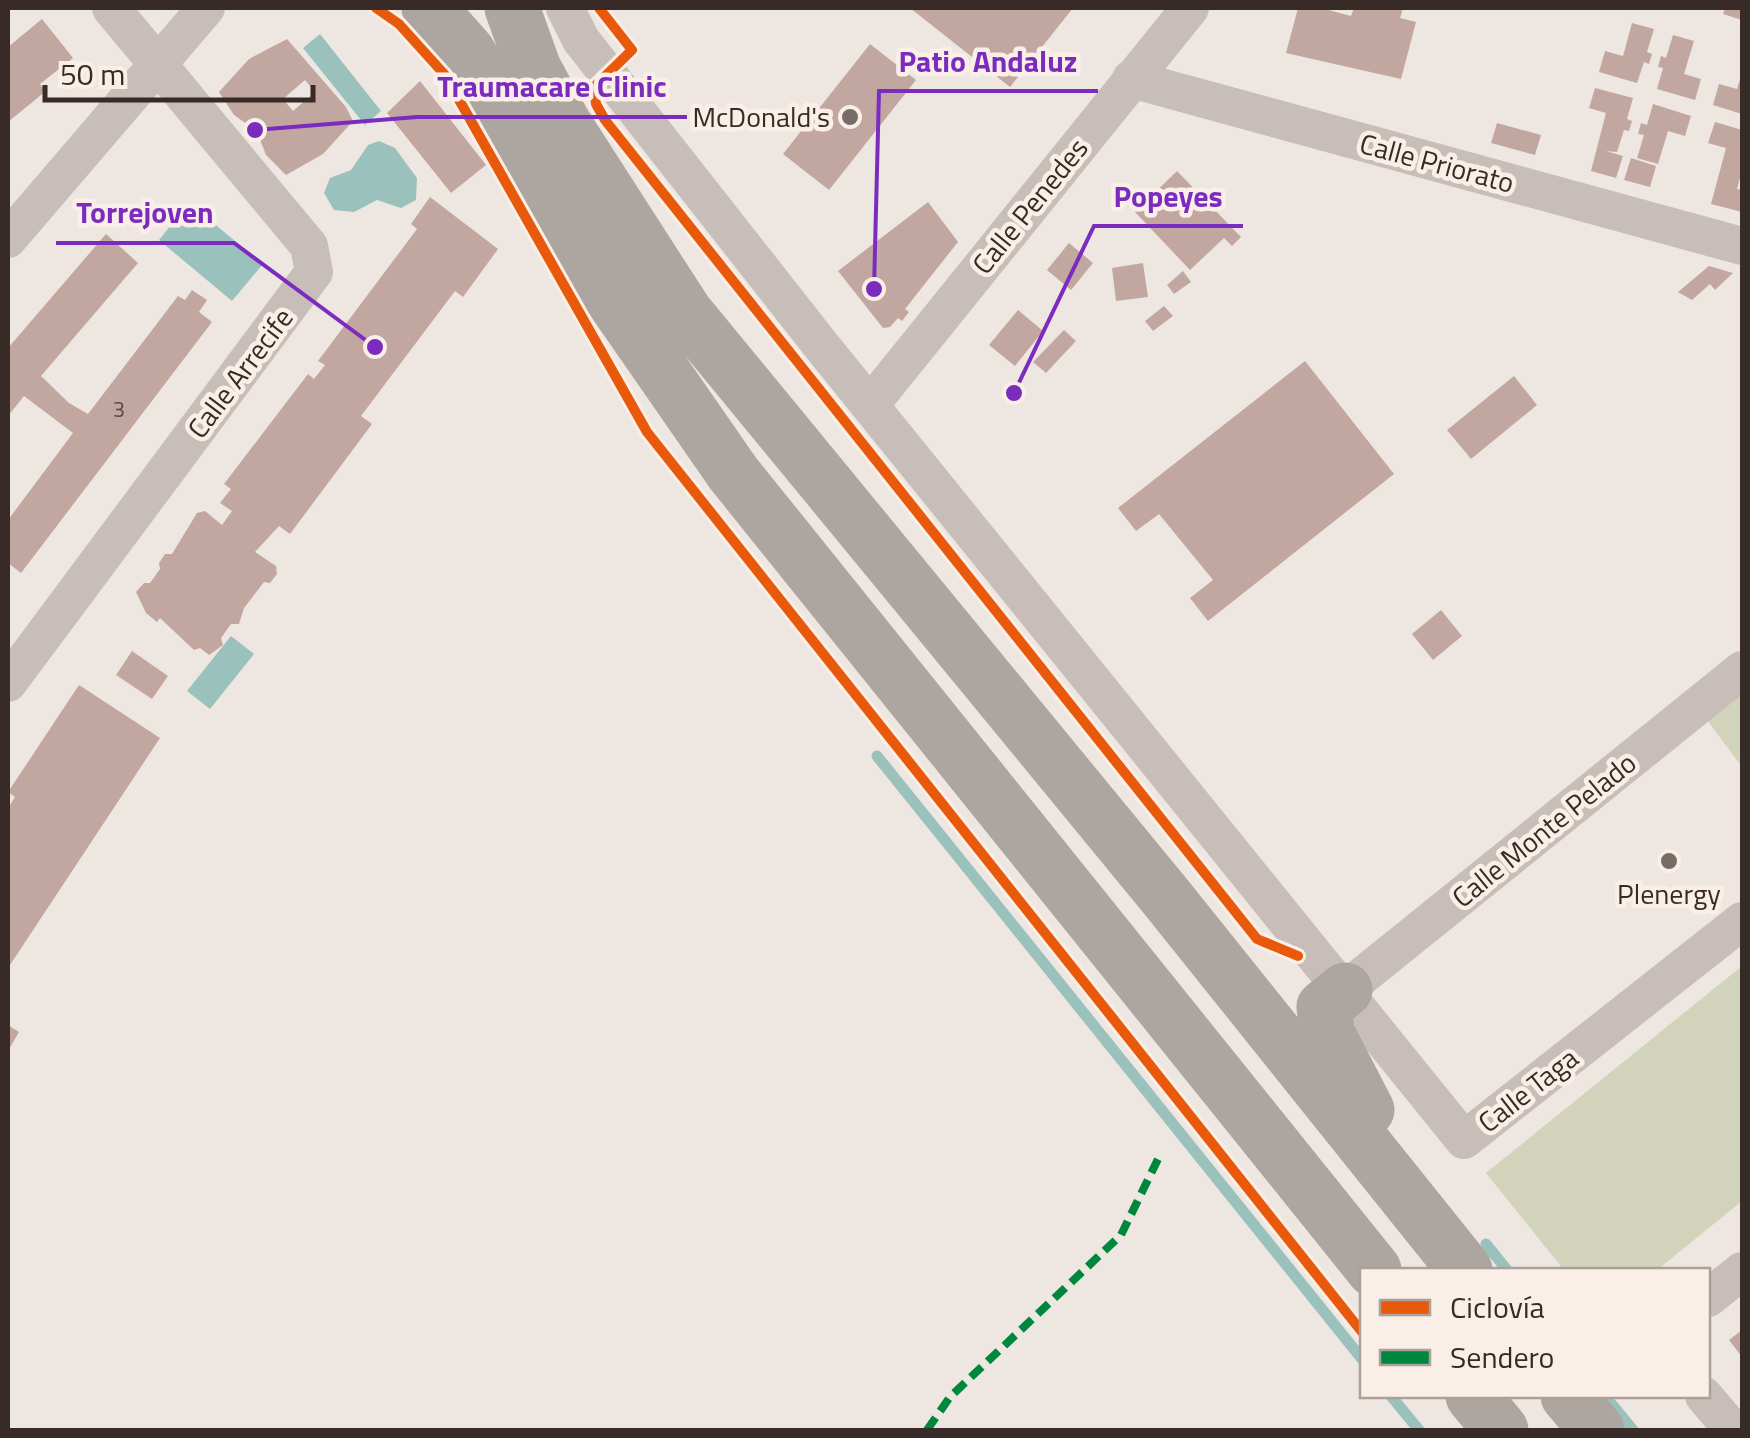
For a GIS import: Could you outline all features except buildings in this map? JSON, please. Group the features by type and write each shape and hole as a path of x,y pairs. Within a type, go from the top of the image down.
{"highway":[{"path":"429,8 468,52 595,274 733,473 1372,1268"},
{"path":"512,8 528,55 564,124 685,312 1166,897 1458,1262"},
{"path":"1345,990 1324,1007 1326,1033 1458,1262"},
{"path":"1475,1398 1501,1430"},
{"path":"1570,1398 1597,1430"}],"street":[{"name":"Calle Arrecife","path":"9,676 314,272 309,246 111,8"},
{"path":"565,8 581,40 870,405 1345,990"},
{"name":"Calle Penedes","path":"870,405 1190,8"},
{"path":"8,239 206,10"},
{"name":"Calle Priorato","path":"1131,79 1742,246"},
{"name":"Calle Monte Pelado","path":"1345,990 1742,670"},
{"name":"Calle Taga","path":"1345,990 1464,1140 1742,921"},
{"path":"1710,1296 1742,1270"},
{"path":"1706,1398 1733,1430"}],"green space":[{"path":"1742,692 1742,767 1707,720"},
{"path":"1742,966 1742,1201 1659,1268 1562,1268 1486,1173"}],"water":[{"path":"320,34 381,111 365,125 303,48"},
{"path":"379,141 395,148 417,178 416,200 401,208 377,200 354,212 334,210 324,193 330,178 351,170 368,145"},
{"path":"189,203 263,264 232,301 159,240"},
{"path":"231,636 254,654 210,709 187,691"}],"waterway":[{"path":"877,756 1360,1357"},
{"path":"1486,1244 1505,1268"},
{"path":"1393,1398 1419,1430"},
{"path":"1607,1398 1633,1430"}],"marked path":[{"path":"927,1430 950,1397 1121,1235 1160,1155"}],"cycle path":[{"path":"376,8 399,24 445,75 647,432 1360,1329"},
{"path":"599,8 632,50 594,87 596,104 605,120 1257,939 1298,956"}],"place":[{"name":"McDonald's","path":"850,117"},
{"name":"Traumacare Clinic","path":"255,130"},
{"name":"Patio Andaluz","path":"874,289"},
{"name":"Torrejoven","path":"375,347"},
{"name":"Popeyes","path":"1014,393"},
{"name":"Plenergy","path":"1669,861"}]}
